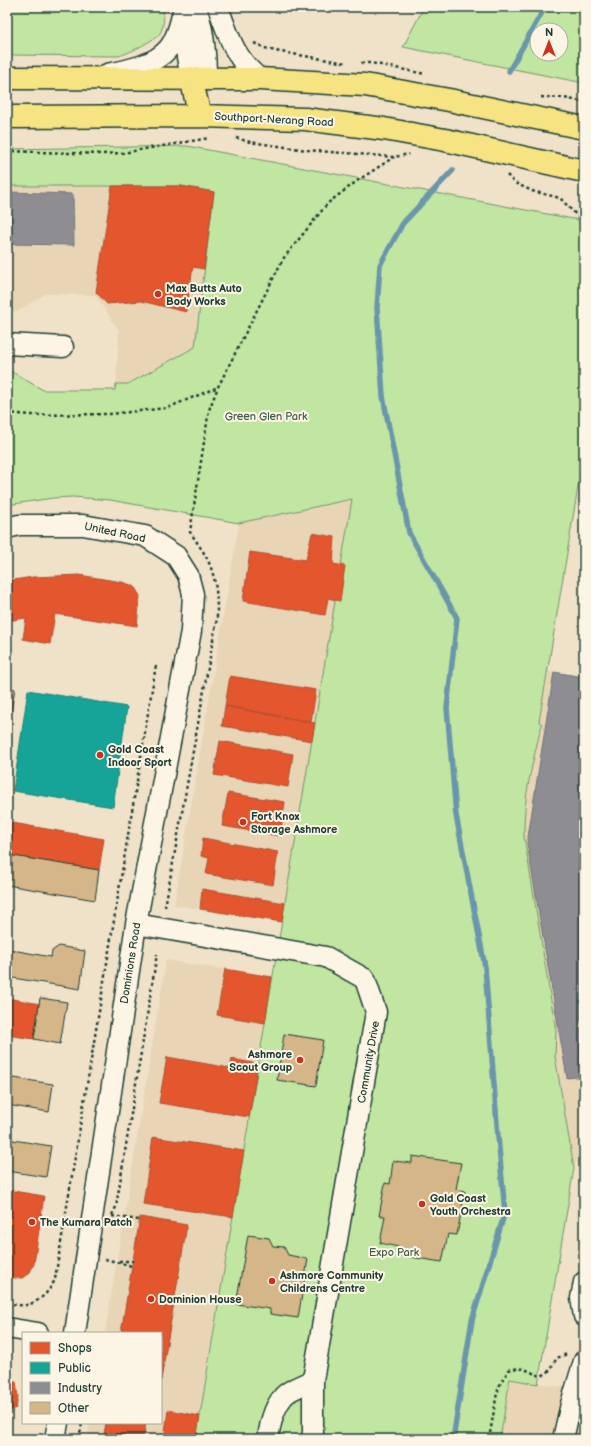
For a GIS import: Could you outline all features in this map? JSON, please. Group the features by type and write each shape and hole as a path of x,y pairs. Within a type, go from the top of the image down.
{"main road":[{"path":"7,78 260,79 365,85 449,100 584,128"},
{"path":"198,78 200,116"},
{"name":"Southport-Nerang Road","path":"7,117 200,116 305,119 384,129 445,140 584,171"}],"street":[{"path":"88,78 119,72 143,65 163,54 170,46 176,35 185,7"},
{"path":"185,7 187,56 198,78"},
{"path":"196,7 205,47 198,78"},
{"path":"218,7 232,45 241,62 260,79"},
{"path":"7,344 63,346"},
{"name":"United Road","path":"7,528 19,525 83,525 145,536 176,556 188,575 193,594"},
{"name":"Dominions Road","path":"74,1332 136,924 191,631 193,594"},
{"name":"Community Drive","path":"136,924 326,957 365,979 376,1012 313,1380 314,1426 312,1439"},
{"path":"584,1282 580,1298 584,1316"},
{"path":"7,1328 32,1332"},
{"path":"563,1439 571,1404 577,1357"},
{"path":"268,1439 272,1417 283,1396 313,1380"},
{"path":"55,1439 58,1424"}],"path":[{"path":"7,150 101,154 122,153 216,137"},
{"path":"232,137 250,142 307,150 394,158 416,153"},
{"path":"165,907 217,618 217,593 212,570 202,550 190,532 209,410 218,386 283,259 328,203 357,181 394,158"},
{"path":"502,170 516,183 532,191 560,198 584,223"},
{"path":"7,413 30,415 110,414 167,408 218,386"},
{"path":"7,1303 26,1305 35,1301 46,1294 56,1279 156,665"},
{"path":"139,1220 111,1217 116,1207 157,954"},
{"path":"103,1266 105,1252"},
{"path":"104,1259 132,1266"},
{"path":"114,1261 133,1261"},
{"path":"489,1439 497,1393 501,1382 509,1370 518,1368 528,1370 536,1375 542,1376 549,1371 557,1358 577,1357"},
{"path":"79,1439 82,1424"}],"shaded area":[{"path":"7,186 181,186 214,192 195,347 128,384 116,384 119,331 95,295 45,294 17,312 7,311"},
{"path":"352,499 282,922 174,905 239,523"},
{"path":"548,671 584,677 584,1140 574,1168 519,846"},
{"path":"166,960 272,977 196,1439 87,1439 90,1424 162,1424 162,1332 105,1332"},
{"path":"510,1379 584,1390 584,1439 500,1439"}],"green space":[{"path":"7,7 163,7 164,22 158,36 144,45 123,55 7,55"},
{"path":"424,7 584,7 584,83 403,47"},
{"name":"Expo Park","path":"187,146 584,221 584,451 539,722 542,724 529,779 524,822 524,836 556,1031 555,1056 574,1168 538,1384 510,1379 500,1439 196,1439 352,499 239,523 110,500 73,497 53,498 7,505 7,372 12,372 43,390 115,390 116,384 128,384 195,347 214,192 181,186 7,186 7,149"}],"building: Shops":[{"path":"112,186 181,186 214,192 204,269 193,267 186,312 141,301 107,304 96,292"},
{"path":"312,533 335,537 333,564 345,566 340,601 328,598 325,615 243,601 250,552 306,560"},
{"path":"79,575 122,582 134,586 140,596 137,626 55,614 50,644 23,639 26,618 7,621 7,581 33,577"},
{"path":"230,676 316,690 311,722 225,706"},
{"path":"225,706 315,723 312,741 222,726"},
{"path":"220,741 293,754 288,787 214,775"},
{"path":"228,793 285,802 280,836 222,826"},
{"path":"7,822 104,839 99,870 7,855"},
{"path":"203,838 278,852 273,885 206,874 209,858 201,856"},
{"path":"202,889 285,903 282,922 200,909"},
{"path":"225,969 272,977 265,1023 217,1015"},
{"path":"7,998 40,1004 34,1039 7,1035"},
{"path":"167,1057 230,1068 232,1059 258,1064 249,1117 159,1103"},
{"path":"153,1137 244,1151 233,1217 143,1204"},
{"path":"7,1190 44,1196 34,1264 29,1274 22,1278 7,1278 7,1247 10,1227 7,1227"},
{"name":"Dominion House","path":"140,1217 187,1225 162,1374 162,1332 121,1332"},
{"path":"7,1381 16,1382 18,1397 16,1408 7,1412"},
{"path":"168,1410 200,1416 196,1439 164,1439"},
{"path":"106,1424 146,1424 143,1439 103,1439"}],"building: Public":[{"path":"28,690 127,707 113,807 13,791"}],"building: Industry":[{"path":"7,192 73,194 74,245 7,244"},
{"path":"554,672 584,677 584,1010 578,1027 584,1029 584,1076 567,1078 527,843"}],"building: Other":[{"path":"7,687 15,689 8,727 7,727"},
{"path":"7,855 99,870 95,900 7,885"},
{"path":"59,946 85,951 80,989 7,977 7,949 51,957 52,951"},
{"path":"40,998 67,1002 60,1044 34,1039"},
{"name":"Ashmore Scout Group","path":"284,1034 323,1040 316,1086 277,1080"},
{"path":"7,1077 53,1084 49,1112 7,1105"},
{"path":"7,1139 51,1146 46,1177 7,1171"},
{"name":"Gold Coast Youth Orchestra","path":"412,1156 461,1163 456,1189 465,1191 457,1235 448,1234 442,1262 397,1255 398,1247 380,1243 385,1216 379,1216 385,1183 390,1184 393,1161 412,1163"},
{"name":"Ashmore Community Childrens Centre","path":"248,1235 269,1238 273,1246 284,1247 288,1255 308,1259 298,1318 270,1314 270,1309 236,1304"}],"waterway":[{"path":"509,71 545,7"},
{"path":"453,170 403,223 380,265 377,308 383,396 409,533 457,618 447,708 456,815 485,967 505,1212 472,1320 453,1439"}],"place":[{"name":"Max Butts Auto Body Works","path":"158,294"},
{"name":"Gold Coast Indoor Sport","path":"100,755"},
{"name":"Fort Knox Storage Ashmore","path":"243,822"},
{"name":"Ashmore Scout Group","path":"300,1060"},
{"name":"Gold Coast Youth Orchestra","path":"422,1204"},
{"name":"The Kumara Patch","path":"32,1222"},
{"name":"Ashmore Community Childrens Centre","path":"272,1281"},
{"name":"Dominion House","path":"151,1299"}],"park label":[{"name":"Green Glen Park","path":"266,416"}]}
